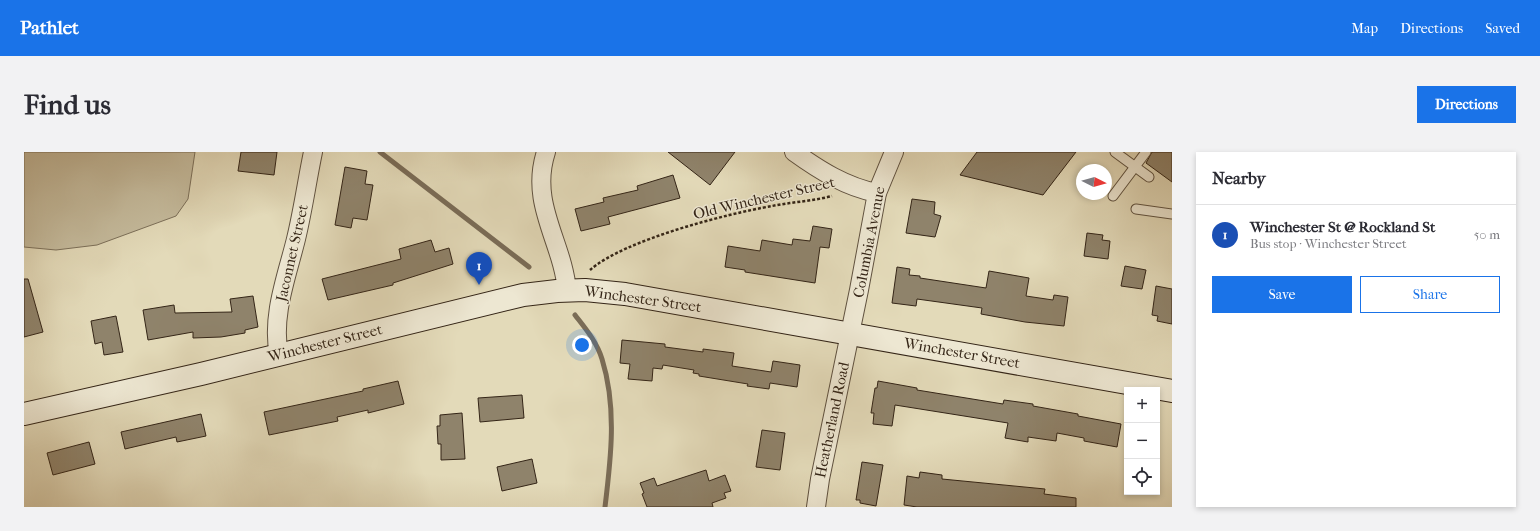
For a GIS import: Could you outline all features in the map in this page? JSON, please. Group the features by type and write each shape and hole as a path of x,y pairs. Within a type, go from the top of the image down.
{"street":[{"name":"Jaconnet Street","path":"279,355 276,334 278,313 301,219 313,152"},
{"path":"546,152 541,180 543,206 560,257 576,290"},
{"path":"794,152 818,168 849,185 876,193"},
{"name":"Columbia Avenue","path":"850,333 876,193 894,152"},
{"name":"Winchester Street","path":"24,414 279,355 489,302 523,295 576,290 625,294 1172,391"},
{"name":"Heatherland Road","path":"816,507 820,479 850,333"}],"lane":[{"path":"1115,152 1149,177"},
{"path":"1113,196 1146,152"},
{"path":"1136,208 1172,214"}],"path":[{"name":"Old Winchester Street","path":"576,290 597,264 635,246 661,236 723,218 772,206 830,197 844,191 849,185"}],"shaded area":[{"path":"24,152 195,152 188,199 176,216 97,245 56,250 24,247"}],"building":[{"path":"241,152 277,152 274,175 238,171"},
{"path":"668,152 735,152 710,185"},
{"path":"977,152 1076,152 1043,195 960,175"},
{"path":"1152,152 1172,152 1172,182 1146,163"},
{"path":"345,167 367,171 365,184 373,185 367,220 353,218 351,228 335,225"},
{"path":"673,175 680,198 608,217 610,224 581,231 575,209 604,202 603,198 638,190 637,186"},
{"path":"912,199 935,202 934,214 941,216 935,237 906,233"},
{"path":"813,226 832,229 829,248 820,247 815,283 745,272 745,270 725,267 728,246 760,251 762,240 792,245 793,239 810,241"},
{"path":"1087,233 1103,235 1102,240 1110,241 1108,259 1084,256"},
{"path":"431,240 435,252 449,248 453,264 393,283 393,285 328,300 322,279 401,259 399,249"},
{"path":"1125,266 1146,270 1142,289 1121,286"},
{"path":"897,267 910,269 909,275 920,276 920,278 986,288 989,271 1029,278 1026,296 1053,300 1054,295 1068,297 1064,326 1025,322 981,314 982,308 917,299 916,306 892,303"},
{"path":"24,279 28,279 43,332 24,337"},
{"path":"1156,286 1172,289 1172,324 1157,321 1158,316 1152,315"},
{"path":"253,296 258,327 245,330 245,333 221,337 193,338 193,332 148,340 143,310 174,305 175,313 232,312 230,299"},
{"path":"116,316 123,352 104,355 102,342 95,344 91,321"},
{"path":"622,340 665,344 665,347 703,352 703,349 734,353 732,366 771,372 773,361 800,365 797,387 770,383 769,389 747,386 748,384 699,376 699,374 693,373 694,370 663,365 662,369 653,368 652,381 628,379 630,364 620,363"},
{"path":"398,381 404,404 368,413 368,410 337,417 338,421 269,435 264,412 363,391 363,389"},
{"path":"878,381 917,388 917,390 1003,404 1004,400 1033,404 1033,406 1121,424 1117,447 1084,441 1084,438 1057,433 1056,441 1028,437 1028,442 1005,438 1008,423 895,405 892,426 873,424 874,413 871,413 875,388 877,388"},
{"path":"522,395 524,418 480,422 478,398"},
{"path":"462,413 465,459 441,460 441,444 438,444 437,426 440,426 440,415"},
{"path":"201,414 206,436 177,442 176,437 125,449 121,432"},
{"path":"762,430 785,433 780,470 756,467"},
{"path":"89,442 95,464 53,475 47,453"},
{"path":"532,459 537,483 502,491 497,467"},
{"path":"862,462 883,465 876,506 860,503 860,500 856,500"},
{"path":"706,470 709,481 725,475 731,491 724,493 726,498 712,503 713,507 647,507 640,483 654,478 657,486"},
{"path":"920,472 942,475 942,479 1045,489 1044,494 1076,498 1076,507 917,507 904,505 907,476 919,478"}],"waterway":[{"path":"380,152 529,267"},
{"path":"575,315 600,353 607,377 610,395 611,451 605,507"}],"place":[{"name":"Winchester St @ Rockland St","path":"479,285"}]}
